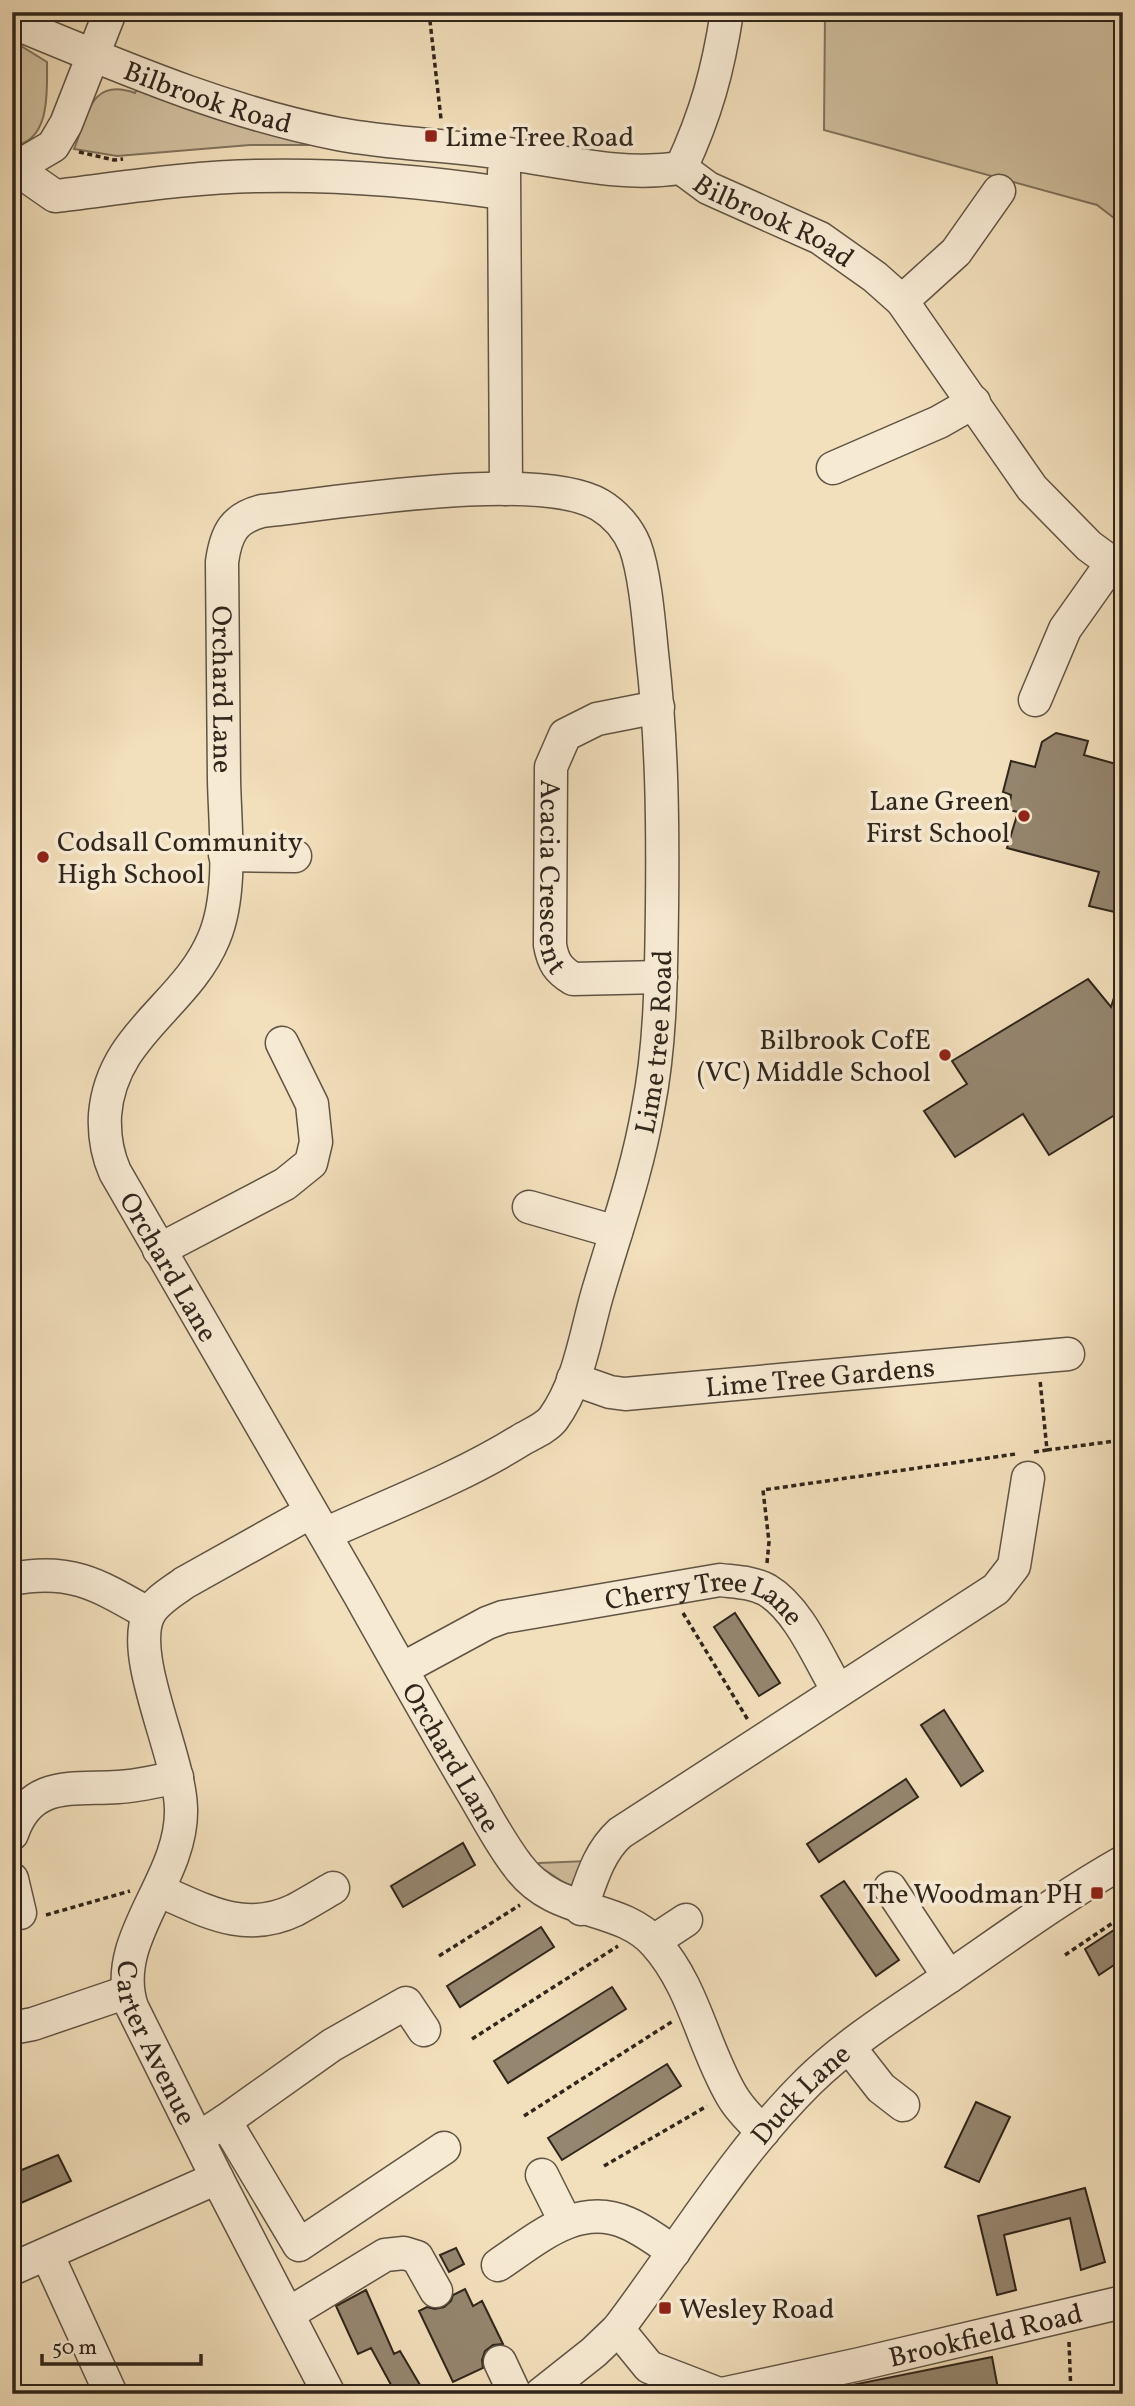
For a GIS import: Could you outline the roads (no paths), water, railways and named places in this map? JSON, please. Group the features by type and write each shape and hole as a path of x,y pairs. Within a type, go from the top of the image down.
{"street":[{"path":"18,165 53,146 66,124 110,12"},
{"path":"681,168 699,128 716,79 727,12"},
{"name":"Bilbrook Road","path":"12,22 212,102 291,123 370,139 444,145 628,172 681,168 708,188 820,238 876,277 902,301 1032,488 1057,515 1117,567"},
{"path":"505,153 502,192 506,489"},
{"name":"Bilbrook Road","path":"18,165 32,180 55,196 255,176 365,178 502,192"},
{"path":"902,301 956,252 999,191"},
{"path":"832,468 939,422 974,402"},
{"name":"Lime tree Road","path":"318,1523 492,1458 551,1422 573,1379 633,1179 649,1108 660,1012 663,788 658,706 645,598 636,549 628,532 600,505 581,497 554,492 506,489"},
{"name":"Orchard Lane","path":"506,489 437,493 262,511 247,515 234,526 225,544 222,562 225,855 222,914 204,959 125,1053 113,1077 106,1103 106,1145 110,1163 159,1250 517,1866 533,1884 551,1896 581,1909 616,1918 672,1966 733,2099 763,2132"},
{"path":"1035,700 1065,629 1117,567"},
{"name":"Acacia Crescent","path":"658,706 597,719 565,735 551,767 550,945 553,961 573,979 661,977"},
{"path":"225,855 295,856"},
{"path":"159,1250 285,1184 311,1163 316,1142 312,1104 282,1043"},
{"path":"529,1207 616,1231"},
{"name":"Lime Tree Gardens","path":"573,1379 625,1395 1053,1356"},
{"path":"581,1909 600,1857 620,1833 996,1589 1006,1579 1014,1566 1027,1461"},
{"path":"12,1579 51,1574 70,1577 108,1591 149,1614 165,1596 184,1583 318,1523"},
{"name":"Cherry Tree Lane","path":"402,1669 487,1623 522,1612 720,1580 745,1582 765,1589 792,1612 838,1691"},
{"name":"Carter Avenue","path":"149,1614 144,1653 177,1777 181,1809 179,1836 160,1891 134,1942 127,1992 217,2178 329,2394"},
{"path":"12,1834 16,1823 28,1807 61,1788 121,1787 177,1777"},
{"name":"Duck Lane","path":"541,2394 618,2329 763,2132 810,2080 849,2047 949,1976 1032,1919 1123,1862"},
{"path":"12,1879 20,1913"},
{"path":"160,1891 218,1916 239,1921 266,1920 295,1910 333,1888"},
{"path":"890,1888 949,1976"},
{"path":"641,1940 686,1920"},
{"path":"12,2028 33,2024 127,1992"},
{"path":"199,2138 332,2045 406,2003 424,2030"},
{"path":"849,2047 881,2088 903,2105"},
{"path":"225,2121 299,2245 444,2148"},
{"path":"542,2175 565,2221"},
{"path":"12,2269 217,2178"},
{"path":"498,2264 565,2221 596,2215 629,2223 674,2252"},
{"path":"288,2314 385,2255 404,2253 417,2258 436,2291"},
{"path":"47,2254 111,2394"},
{"name":"Brookfield Road","path":"618,2329 649,2367 721,2394 1123,2302"},
{"path":"499,2362 515,2394"}],"place":[{"name":"Lime Tree Road","path":"431,136"},
{"name":"Lane Green First School","path":"1024,816"},
{"name":"Codsall Community High School","path":"43,857"},
{"name":"Bilbrook CofE (VC) Middle School","path":"945,1055"},
{"name":"The Woodman PH","path":"1097,1893"},
{"name":"Wesley Road","path":"665,2308"}]}
